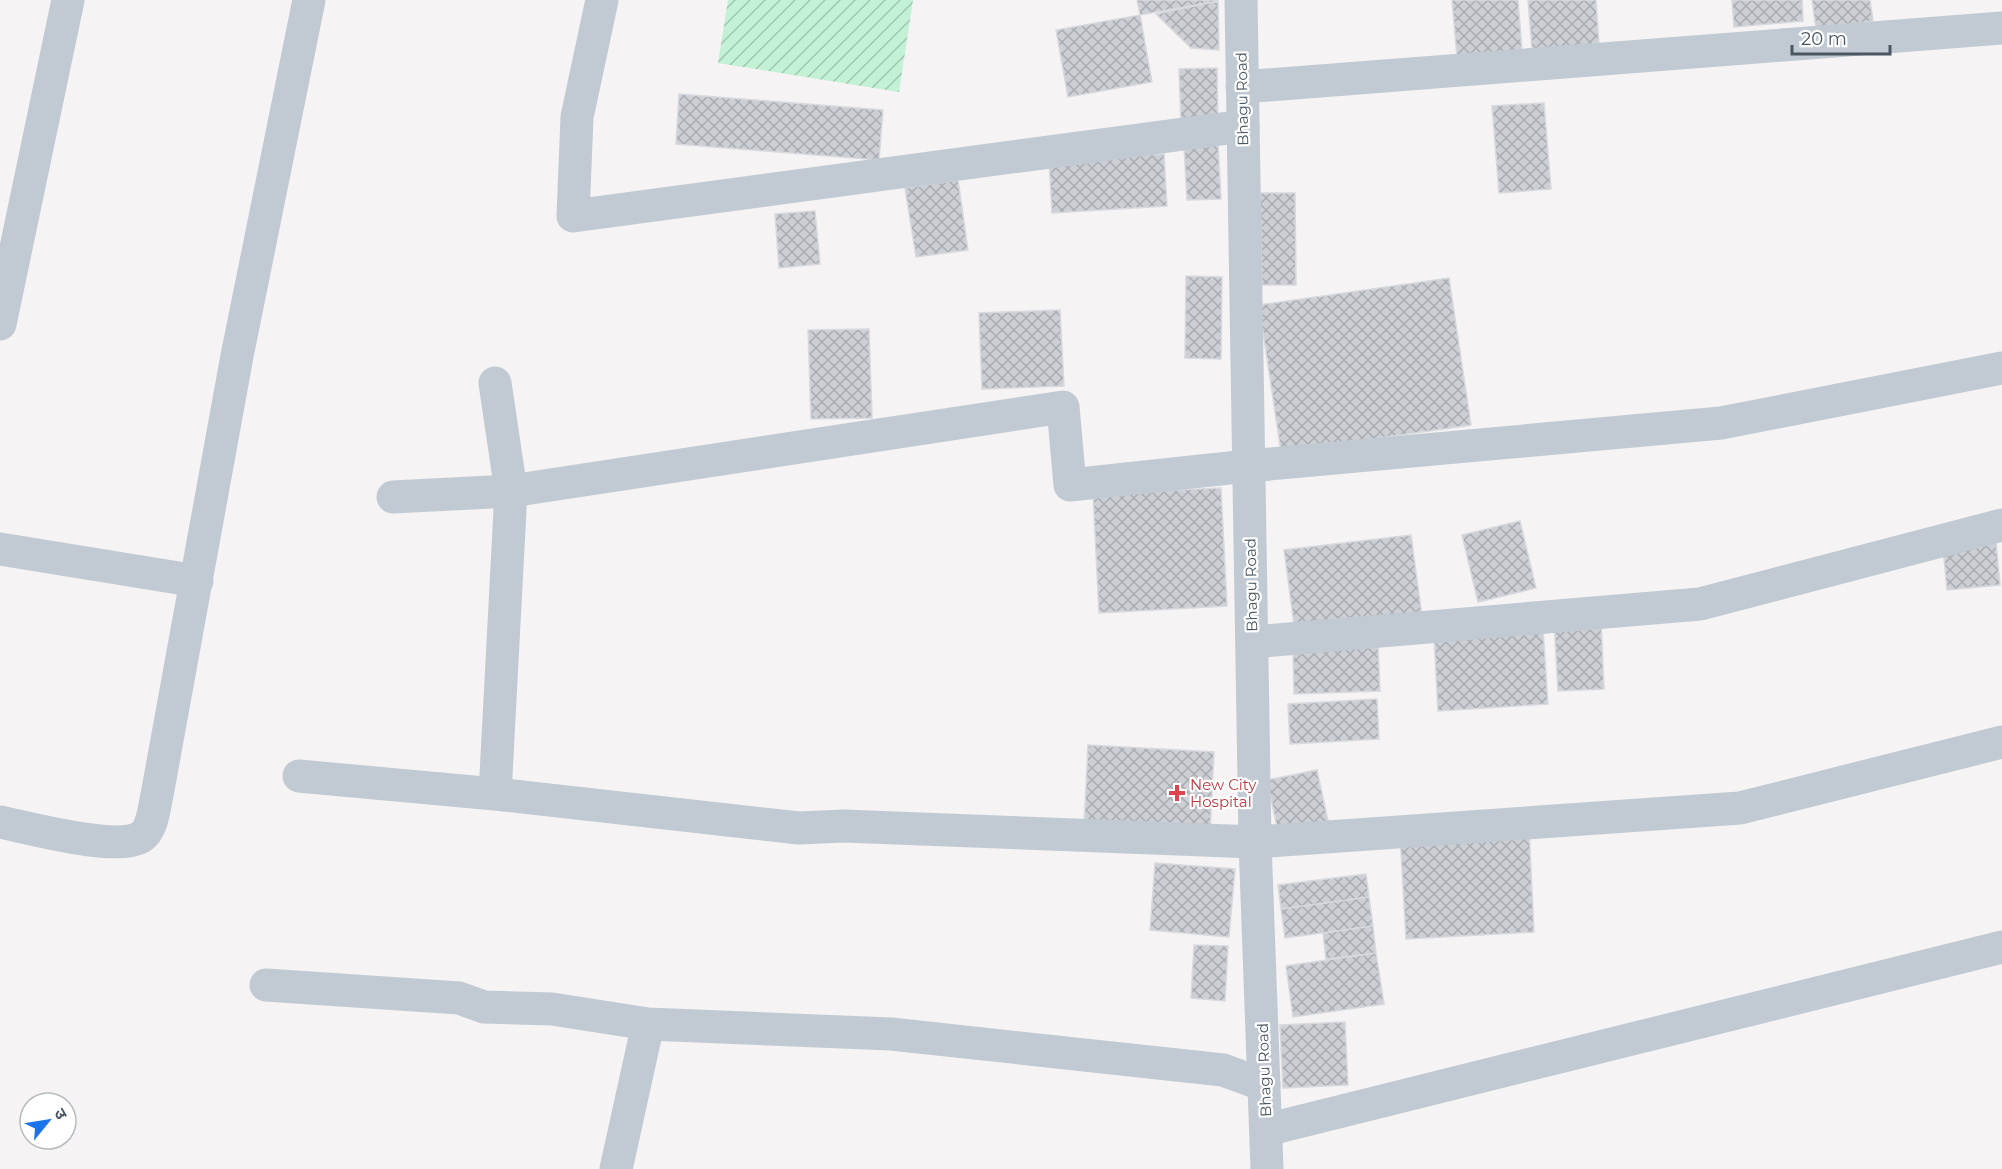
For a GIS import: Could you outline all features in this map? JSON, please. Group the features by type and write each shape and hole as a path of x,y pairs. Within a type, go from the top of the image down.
{"street":[{"path":"0,324 5,277 68,0"},
{"path":"0,822 93,841 126,842 142,836 150,823 197,581 237,356 309,0"},
{"path":"602,0 577,117 573,216 1243,126"},
{"name":"Bhagu Road","path":"1241,0 1255,842 1267,1169"},
{"path":"1242,87 2002,28"},
{"path":"393,497 511,491 1063,407 1070,485 1248,466 1721,423 2002,368"},
{"path":"495,383 511,491 495,794"},
{"path":"1252,642 1700,604 2002,525"},
{"path":"0,549 197,581"},
{"path":"299,776 495,794 799,828 844,826 1255,842 1740,808 2002,742"},
{"path":"1266,1130 2002,947"},
{"path":"266,985 459,998 484,1007 552,1009 648,1024 891,1034 1223,1070 1264,1084"},
{"path":"616,1169 648,1024"}],"green space":[{"path":"728,0 913,0 899,92 718,63"}],"building":[{"path":"1137,0 1218,0 1218,1 1140,15"},
{"path":"1452,0 1518,0 1522,51 1457,57"},
{"path":"1528,0 1596,0 1599,44 1532,49"},
{"path":"1732,0 1802,0 1803,21 1734,27"},
{"path":"1812,0 1870,0 1873,21 1816,29"},
{"path":"1218,1 1219,50 1191,48 1156,14"},
{"path":"1140,15 1152,82 1068,97 1056,30"},
{"path":"1217,68 1218,121 1181,122 1179,69"},
{"path":"679,94 883,110 879,160 676,144"},
{"path":"1544,103 1551,189 1499,193 1492,106"},
{"path":"1218,144 1221,199 1187,200 1184,146"},
{"path":"1164,154 1167,206 1052,213 1049,161"},
{"path":"958,180 968,250 916,257 905,188"},
{"path":"1260,193 1295,193 1296,285 1262,285"},
{"path":"815,211 820,264 779,268 775,214"},
{"path":"1186,276 1222,277 1221,359 1185,358"},
{"path":"1449,278 1471,425 1281,452 1259,305"},
{"path":"1060,310 1064,386 982,389 979,313"},
{"path":"869,329 872,418 811,419 808,330"},
{"path":"1221,488 1227,606 1099,613 1093,494"},
{"path":"1520,521 1536,588 1478,602 1462,535"},
{"path":"1411,535 1422,616 1295,632 1284,550"},
{"path":"1996,542 2000,585 1947,590 1943,548"},
{"path":"1601,619 1604,689 1558,691 1554,621"},
{"path":"1543,629 1548,704 1438,711 1434,636"},
{"path":"1378,646 1380,691 1294,694 1293,649"},
{"path":"1377,699 1379,739 1290,744 1288,704"},
{"path":"1088,745 1214,752 1210,833 1084,827"},
{"path":"1317,770 1328,821 1278,832 1267,780"},
{"path":"1529,828 1534,932 1406,939 1400,835"},
{"path":"1155,863 1235,869 1229,937 1150,930"},
{"path":"1366,874 1369,897 1281,909 1278,885"},
{"path":"1369,897 1373,926 1285,938 1281,909"},
{"path":"1373,926 1376,953 1326,959 1323,933"},
{"path":"1194,945 1228,946 1225,1001 1191,998"},
{"path":"1376,953 1384,1004 1293,1017 1286,966"},
{"path":"1345,1022 1348,1085 1283,1088 1280,1025"}],"place":[{"name":"New City Hospital","path":"1177,793"}]}
